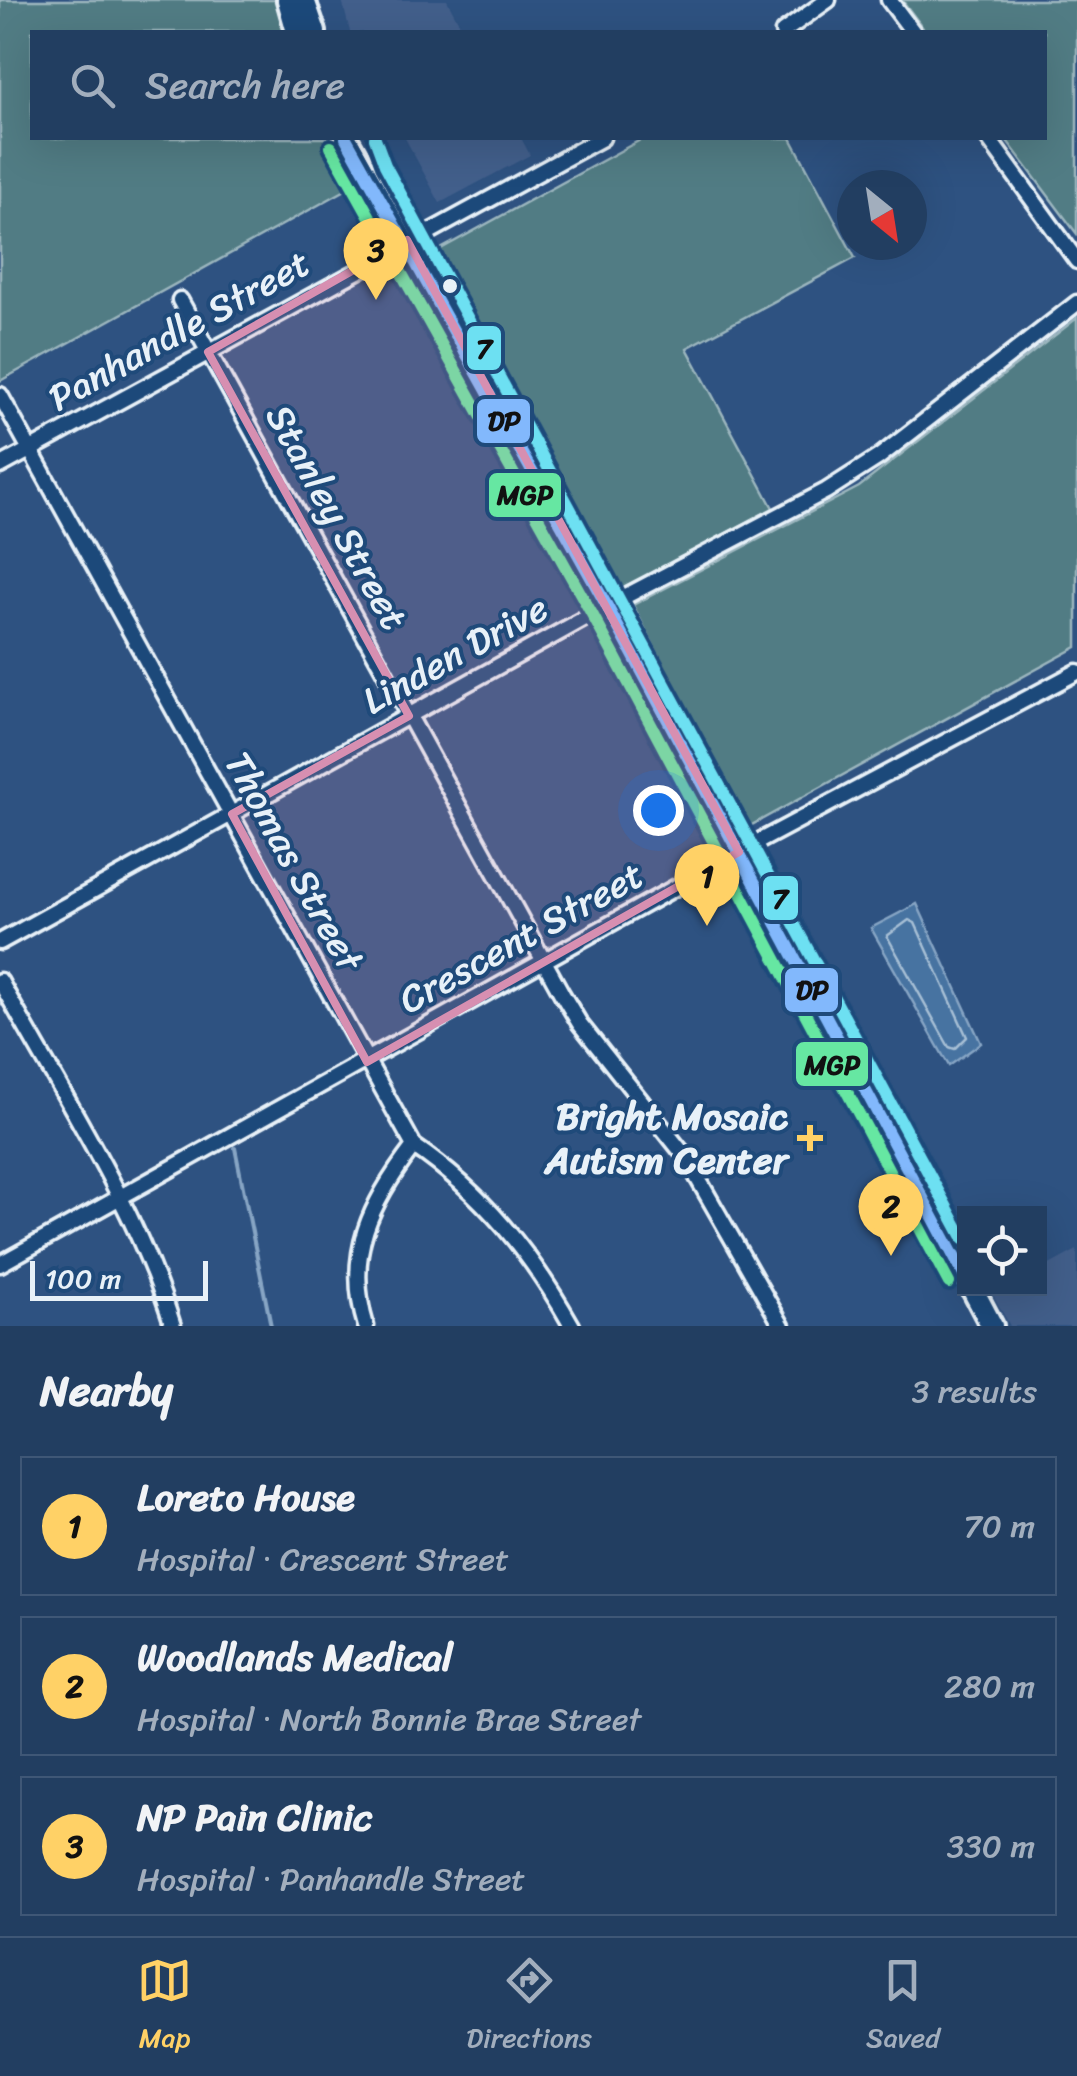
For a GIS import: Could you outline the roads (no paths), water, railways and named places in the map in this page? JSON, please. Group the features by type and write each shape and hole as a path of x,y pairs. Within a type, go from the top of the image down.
{"main road":[{"path":"288,0 296,30"},
{"path":"304,0 314,30"},
{"path":"347,140 369,172 607,606 957,1262"},
{"path":"359,140 369,172"},
{"path":"976,1296 992,1326"}],"street":[{"path":"786,30 828,0"},
{"path":"890,0 912,30"},
{"name":"Panhandle Street","path":"0,466 406,240 598,140"},
{"path":"989,140 1077,261"},
{"name":"Stanley Street","path":"180,300 580,1024 685,1156 782,1326"},
{"name":"Linden Drive","path":"0,942 607,606 826,492 879,457 1077,304"},
{"name":"Thomas Street","path":"0,395 414,1146 499,1218 543,1275 572,1326"},
{"name":"Crescent Street","path":"0,1264 740,852 1077,672"},
{"path":"0,981 153,1267 174,1326"},
{"path":"366,1326 356,1275 360,1241 384,1186 414,1146"}],"water":[{"path":"917,904 981,1043 949,1066 871,928"}],"waterway":[{"path":"235,1148 271,1326"}],"place":[{"name":"NP Pain Clinic","path":"376,300"},
{"name":"Loreto House","path":"707,926"},
{"name":"Bright Mosaic Autism Center","path":"810,1138"},
{"name":"Woodlands Medical","path":"891,1256"}]}
